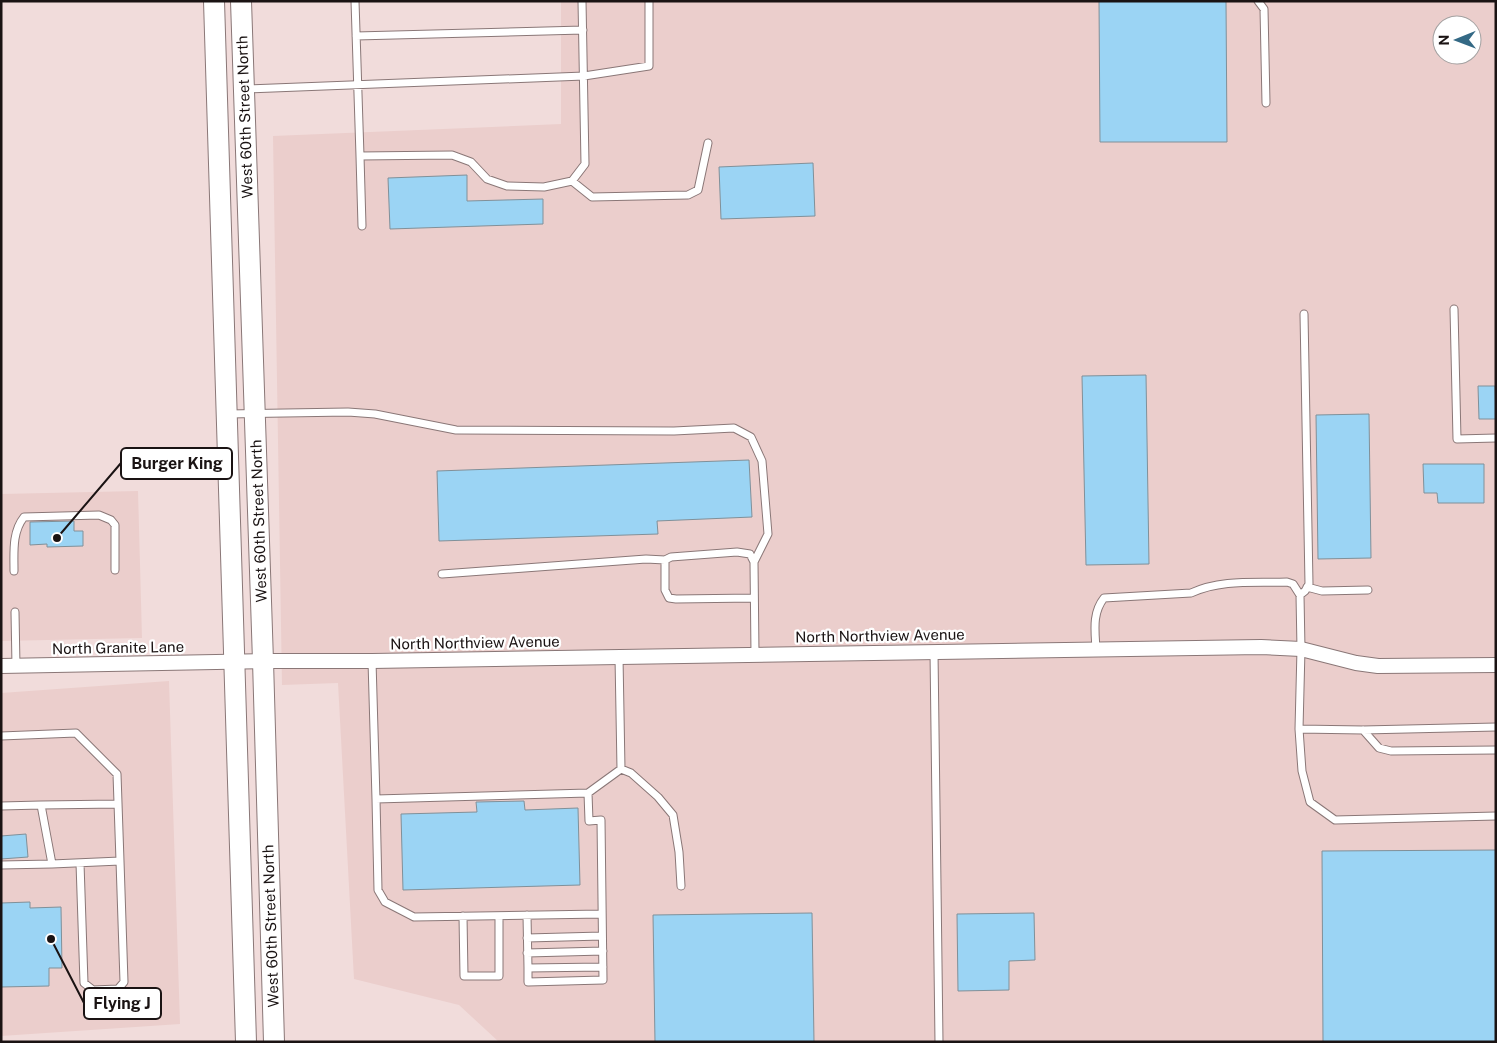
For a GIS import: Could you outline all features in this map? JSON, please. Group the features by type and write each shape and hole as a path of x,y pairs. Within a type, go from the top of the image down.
{"main road":[{"name":"West 60th Street North","path":"214,1 246,1042"},
{"name":"West 60th Street North","path":"241,1 274,1042"}],"street":[{"name":"North Northview Avenue","path":"235,662 1261,647 1301,649 1356,663 1378,666 1496,665"},
{"name":"North Granite Lane","path":"1,666 235,662"}],"lane":[{"path":"355,1 362,226"},
{"path":"360,156 452,155 471,162 487,179 507,186 544,187 572,180 585,164 582,1"},
{"path":"244,89 584,76 649,66 649,1"},
{"path":"1258,1 1264,9 1266,104"},
{"path":"356,36 583,30"},
{"path":"572,180 592,197 688,196 698,190 708,143"},
{"path":"1454,309 1457,439 1496,438"},
{"path":"1300,595 1309,584 1304,314"},
{"path":"227,414 348,412 375,414 456,430 674,431 734,428 751,437 762,461 768,534 754,562 755,654"},
{"path":"14,571 15,540 18,525 24,518 99,515 111,520 115,525 115,570"},
{"path":"442,574 646,559 666,560 671,557 737,552 750,554 754,562"},
{"path":"666,560 665,590 669,598 676,600 754,598"},
{"path":"1096,649 1095,616 1099,603 1104,598 1191,593 1201,588 1222,584 1288,582 1293,584 1300,595 1299,729 1302,771 1310,802 1335,820 1496,816"},
{"path":"1307,587 1322,590 1368,590"},
{"path":"15,612 16,666"},
{"path":"934,652 939,1042"},
{"path":"619,656 621,769"},
{"path":"372,661 378,890 385,902 414,918 602,914"},
{"path":"1299,729 1363,730 1496,727"},
{"path":"1363,730 1379,748 1391,751 1496,750"},
{"path":"1,736 76,733 117,774 124,982 118,989 93,990 84,983 80,863"},
{"path":"376,799 588,793 621,769"},
{"path":"621,769 631,773 658,796 673,815 679,852 681,886"},
{"path":"527,915 528,982 603,980 601,820 589,821 588,793"},
{"path":"1,806 118,804"},
{"path":"41,805 52,864"},
{"path":"1,865 120,862"},
{"path":"463,916 464,976 499,976 499,916"},
{"path":"527,938 602,936"},
{"path":"528,953 602,951"},
{"path":"528,968 603,966"}],"shaded area":[{"path":"561,1 1496,1 1496,1042 499,1042 459,1005 354,979 338,683 282,685 273,136 561,124"},
{"path":"138,491 142,638 1,641 1,494"},
{"path":"169,681 180,1024 1,1036 1,693"}],"building":[{"path":"1099,1 1226,1 1227,142 1100,142"},
{"path":"813,163 815,216 721,219 719,167"},
{"path":"467,175 467,201 543,199 543,224 390,229 388,178"},
{"path":"1146,375 1149,564 1086,565 1082,376"},
{"path":"1478,386 1495,386 1496,419 1479,419"},
{"path":"1369,414 1371,558 1318,559 1316,415"},
{"path":"749,460 752,517 657,521 658,534 439,541 437,471"},
{"path":"1423,464 1484,464 1484,503 1438,503 1437,493 1424,493"},
{"path":"74,521 74,531 83,531 83,546 47,547 47,544 30,545 30,522"},
{"path":"524,801 525,810 578,808 580,885 403,890 401,814 477,812 476,802"},
{"path":"26,834 28,857 1,859 1,836"},
{"path":"1496,850 1496,1042 1323,1042 1322,851"},
{"path":"30,902 30,908 61,907 62,968 49,968 49,986 1,987 1,903"},
{"path":"812,913 814,1042 655,1042 653,915"},
{"path":"1034,913 1035,960 1009,961 1009,990 958,991 957,914"}],"place":[{"name":"Burger King","path":"57,538"},
{"name":"Flying J","path":"51,939"}]}
